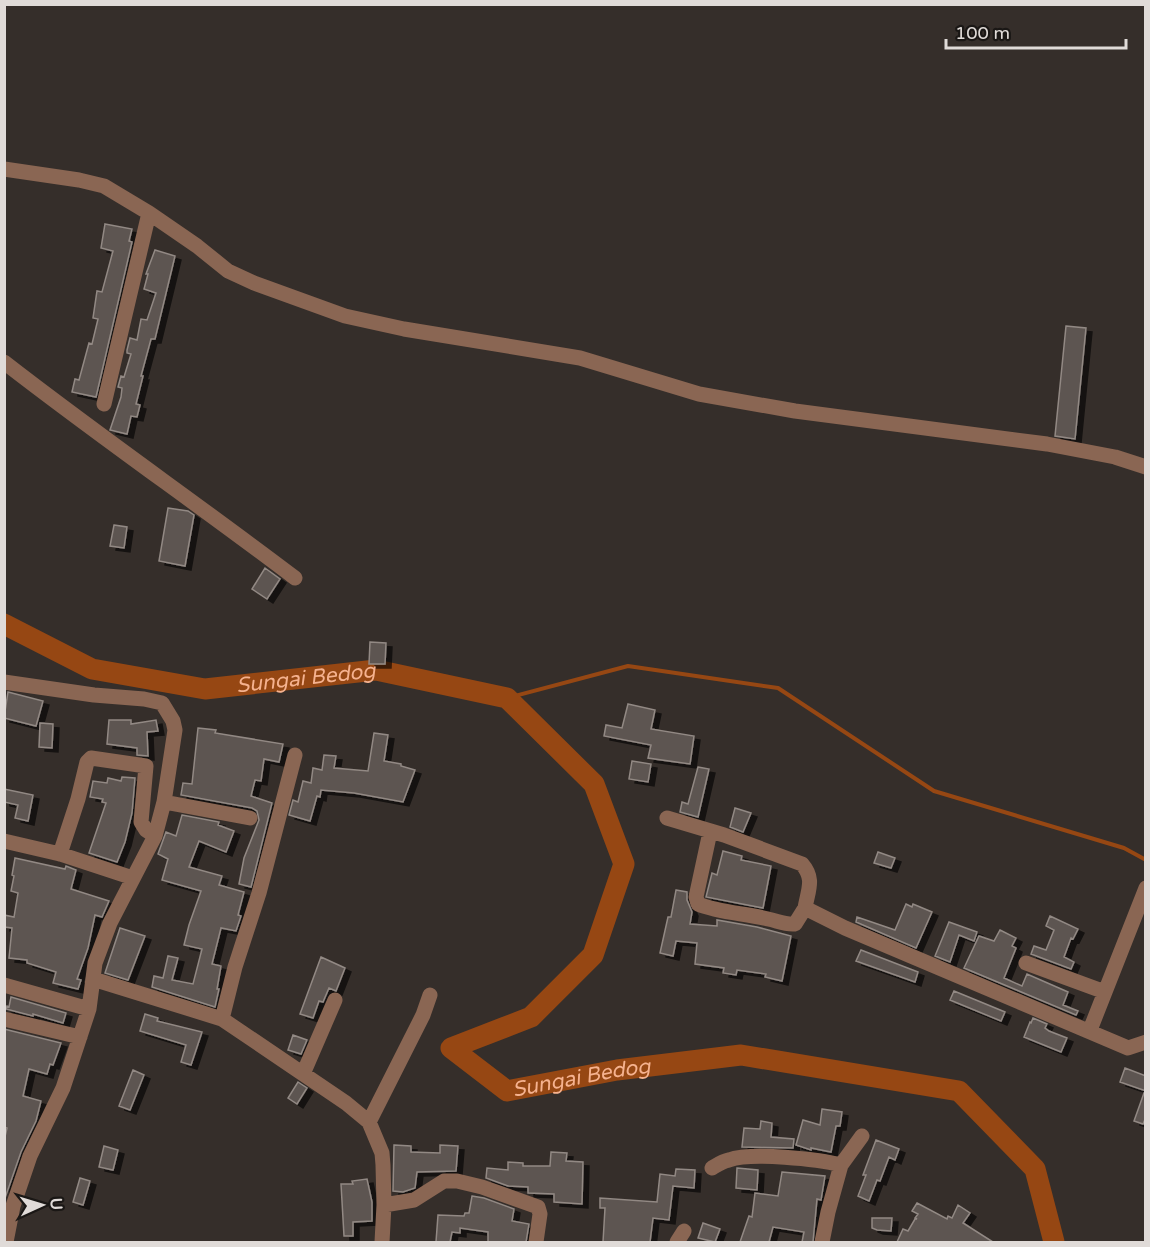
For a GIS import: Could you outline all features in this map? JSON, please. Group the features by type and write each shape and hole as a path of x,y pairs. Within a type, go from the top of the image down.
{"street":[{"path":"4,170 79,180 104,186 149,213 197,246 228,271 254,283 345,316 404,329 580,358 699,394 795,411 1047,444 1115,457 1146,467"},
{"path":"104,404 149,213"},
{"path":"4,362 58,405 97,431 295,578"},
{"path":"4,682 162,703 173,721 175,730 164,802 155,836 110,924 95,963 89,1009 63,1088 30,1156 13,1206 6,1242"},
{"path":"222,1019 235,967 259,892 295,755"},
{"path":"60,854 87,762 91,758 146,766 141,822 146,830 155,836"},
{"path":"164,802 250,818"},
{"path":"667,818 734,839 802,864 809,872 810,884 805,908 795,924 787,925 768,918 718,910 698,904 696,897 710,832"},
{"path":"4,841 60,854 133,878"},
{"path":"1090,1030 1146,888"},
{"path":"805,908 845,928 1128,1048 1146,1042"},
{"path":"1026,963 1105,992"},
{"path":"93,979 222,1019 346,1103 369,1122 382,1154 384,1205 382,1242"},
{"path":"4,985 89,1009"},
{"path":"369,1122 423,1015 430,995"},
{"path":"303,1074 335,1000"},
{"path":"4,1019 80,1037"},
{"path":"822,1242 841,1166 862,1136"},
{"path":"712,1168 729,1159 749,1157 824,1161 841,1166"},
{"path":"384,1205 414,1200 444,1180 468,1183 538,1207 540,1214 536,1242"}],"building":[{"path":"105,224 132,229 129,241 132,242 96,397 72,392 75,379 79,380 89,343 92,344 98,319 93,318 97,291 102,292 113,251 101,248"},
{"path":"155,250 175,256 155,339 151,339 141,376 143,376 136,404 140,405 137,417 131,416 127,434 110,430 121,397 122,388 118,387 121,376 124,377 131,354 127,353 130,338 137,340 141,319 147,320 156,293 144,289 148,274 146,274"},
{"path":"1066,326 1086,328 1075,439 1055,436"},
{"path":"168,508 188,511 194,515 185,566 159,561"},
{"path":"114,525 127,527 124,548 110,546"},
{"path":"265,568 280,579 267,599 252,589"},
{"path":"370,642 386,643 385,664 369,664"},
{"path":"8,692 43,701 36,726 4,718"},
{"path":"628,704 655,710 651,729 694,736 690,764 648,758 651,745 604,736 606,725 622,728"},
{"path":"109,720 131,720 131,724 156,720 158,731 147,732 148,756 137,755 137,748 107,744"},
{"path":"40,723 53,724 52,748 39,747"},
{"path":"198,728 283,744 279,762 264,759 261,781 255,780 251,796 272,803 251,887 239,884 244,858 259,820 257,811 252,808 181,795 183,783 192,784"},
{"path":"374,733 388,735 384,761 401,764 401,766 415,770 403,802 354,793 321,790 310,821 289,815 293,800 298,802 303,781 311,783 313,768 322,770 324,755 336,756 334,768 368,771"},
{"path":"632,761 651,764 648,782 629,779"},
{"path":"698,767 709,769 698,817 680,812 682,802 688,804"},
{"path":"122,777 135,778 132,813 117,862 89,853 106,803 102,802 103,799 90,797 93,781 107,783 108,778 121,781"},
{"path":"4,789 33,795 28,821 15,818 18,805 4,802"},
{"path":"735,808 751,813 743,832 730,827"},
{"path":"182,815 219,822 218,825 234,831 226,852 199,841 189,867 222,876 219,885 244,892 238,915 241,916 236,931 221,928 212,964 221,966 215,1007 152,987 154,976 163,978 168,956 178,958 172,980 193,984 202,949 184,945 201,891 162,880 168,859 158,854 166,832 176,836"},
{"path":"723,851 742,856 741,860 771,866 763,908 706,897 712,873 717,875"},
{"path":"878,852 895,858 891,868 874,863"},
{"path":"15,858 65,869 66,866 76,870 71,889 109,901 102,917 95,915 88,948 77,979 81,980 78,989 53,983 56,972 27,963 27,960 9,958 12,928 4,927 4,915 14,917 18,893 11,891"},
{"path":"676,890 687,892 687,900 692,912 690,924 717,926 717,920 791,936 782,981 765,977 766,974 737,970 736,975 723,973 724,968 695,964 697,943 676,941 673,956 660,953 668,917 671,917"},
{"path":"906,904 912,907 913,904 932,912 916,948 856,922 857,917 895,930"},
{"path":"1050,916 1078,929 1073,939 1071,938 1064,957 1074,962 1071,969 1031,954 1034,946 1046,950 1054,930 1046,926"},
{"path":"949,922 977,932 974,941 959,935 950,962 935,956"},
{"path":"120,928 145,936 128,980 105,973"},
{"path":"1000,930 1016,938 1012,946 1016,948 1004,978 1022,986 1027,974 1068,992 1063,1005 1078,1011 1076,1015 964,968 979,936 994,941"},
{"path":"861,950 918,972 915,982 856,961"},
{"path":"321,957 345,968 336,991 329,988 323,1002 319,1001 313,1018 300,1014"},
{"path":"954,991 1005,1012 1001,1021 950,1000"},
{"path":"11,997 66,1013 63,1023 6,1009 7,1006 9,1007"},
{"path":"145,1014 158,1018 157,1021 202,1032 191,1065 181,1062 186,1045 140,1031"},
{"path":"1033,1018 1047,1024 1045,1028 1049,1031 1067,1038 1061,1052 1024,1037"},
{"path":"4,1029 61,1043 47,1074 29,1069 23,1096 41,1101 36,1121 21,1152 4,1201 4,1141 7,1128 4,1127"},
{"path":"293,1035 307,1040 301,1054 288,1050"},
{"path":"1125,1068 1146,1076 1146,1091 1120,1082"},
{"path":"133,1070 144,1075 130,1110 119,1106"},
{"path":"298,1082 307,1088 297,1104 288,1098"},
{"path":"1144,1093 1146,1093 1146,1117 1143,1124 1134,1121"},
{"path":"822,1109 842,1112 840,1126 836,1126 831,1152 811,1148 811,1150 796,1145 803,1120 820,1125"},
{"path":"761,1121 772,1123 771,1137 794,1139 793,1148 742,1147 744,1128 760,1129"},
{"path":"876,1140 899,1149 895,1160 889,1157 869,1201 858,1196"},
{"path":"394,1145 411,1146 411,1152 440,1153 440,1145 458,1146 456,1171 417,1172 415,1188 403,1192 393,1191"},
{"path":"104,1146 118,1150 113,1170 99,1167"},
{"path":"551,1152 567,1153 566,1161 583,1162 582,1204 554,1202 554,1194 528,1193 528,1187 508,1186 486,1178 487,1168 508,1170 508,1162 523,1163 523,1166 550,1166"},
{"path":"737,1168 758,1170 757,1190 736,1188"},
{"path":"676,1169 695,1170 694,1188 673,1186 669,1220 653,1218 650,1242 603,1242 605,1208 600,1208 600,1198 657,1202 660,1174 675,1176"},
{"path":"782,1172 825,1176 821,1200 817,1199 813,1242 802,1242 804,1232 773,1227 769,1242 740,1242 749,1216 752,1217 755,1193 778,1196"},
{"path":"80,1178 90,1181 83,1205 73,1202"},
{"path":"367,1179 372,1202 372,1221 353,1222 353,1236 344,1236 341,1184 353,1184 352,1181"},
{"path":"472,1196 514,1209 512,1221 529,1224 526,1242 488,1242 488,1232 460,1228 460,1233 452,1232 450,1242 436,1242 438,1215 464,1216 465,1213 469,1213"},
{"path":"917,1203 947,1219 948,1216 952,1218 958,1205 970,1213 963,1223 993,1242 897,1242 903,1229 908,1231 917,1219 915,1218 918,1214 912,1211"},
{"path":"872,1218 892,1218 891,1231 872,1228"},
{"path":"703,1223 720,1229 715,1242 698,1238"}],"waterway":[{"name":"Sungai Bedog","path":"4,624 92,669 205,689 376,670 507,698 594,784 624,864 593,955 531,1017 451,1048 507,1091 617,1070 741,1055 959,1091 1035,1169 1054,1242"},
{"path":"507,698 628,666 778,688 934,791 1124,848 1146,860"}]}
